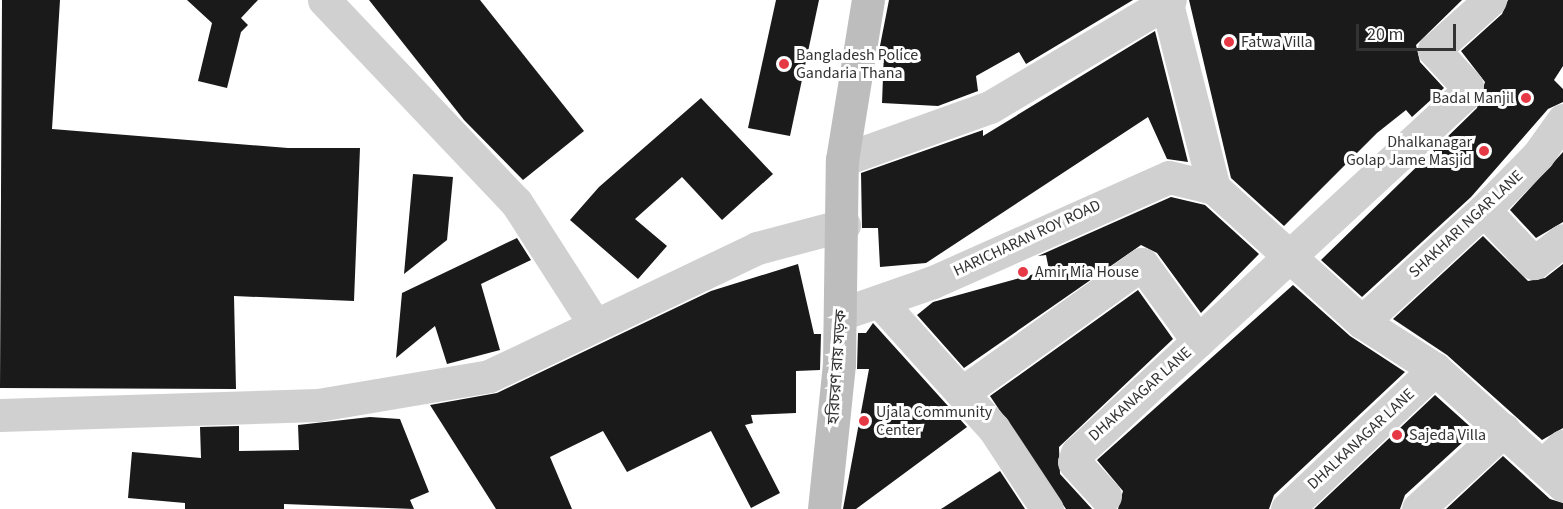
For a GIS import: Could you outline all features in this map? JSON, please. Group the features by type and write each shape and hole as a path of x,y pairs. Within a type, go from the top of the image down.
{"main road":[{"name":"হরিচরণ রায় সড়ক","path":"824,509 841,314 844,225 842,160 868,0"}],"street":[{"path":"324,0 516,202 595,325"},
{"path":"1198,341 1464,95 1467,86 1434,50 1490,0"},
{"path":"842,160 990,107 1168,1 1214,188 1293,255 1362,322 1435,369 1504,430 1556,466"},
{"name":"SHAKHARI NGAR LANE","path":"1362,322 1485,210 1538,155 1563,120"},
{"name":"HARICHARAN ROY ROAD","path":"841,314 881,303 1169,177 1214,188"},
{"path":"1485,210 1534,263 1563,240"},
{"path":"0,416 318,405 489,376 757,248 844,225"},
{"name":"DHAKANAGAR LANE","path":"963,392 1133,265 1151,273 1198,341 1077,453 1074,462 1105,496"},
{"path":"881,303 963,392 1047,509"},
{"name":"DHALKANAGAR LANE","path":"1287,509 1435,369"},
{"path":"1419,509 1504,430"}],"building":[{"path":"2,0 60,0 52,129 288,148 360,148 354,301 234,296 236,389 0,388"},
{"path":"187,0 258,0 241,18 248,25 241,32 227,88 198,81 212,23"},
{"path":"369,0 480,0 584,131 523,180 464,120"},
{"name":"Bangladesh Police Gandaria Thana","path":"776,0 819,0 790,136 748,128"},
{"path":"889,0 1133,0 1026,64 1019,52 976,76 978,91 938,106 882,103 884,51 879,51"},
{"path":"1189,0 1462,0 1416,45 1420,62 1444,88 1412,117 1406,110 1377,133 1284,226 1231,178"},
{"path":"1508,0 1563,0 1563,66 1554,80 1563,89 1563,102 1548,109 1471,197 1362,297 1321,260 1477,108 1485,82 1461,51 1502,14"},
{"path":"1155,31 1188,162 1167,159 1148,117 926,263 880,267 878,228 862,228 861,173 983,130 983,136"},
{"path":"701,98 773,174 722,220 682,177 635,219 667,246 638,279 570,220 599,187"},
{"path":"1563,152 1563,222 1536,238 1510,210"},
{"path":"413,174 453,177 447,240 404,274"},
{"path":"1171,197 1205,205 1259,254 1201,313 1157,253 1141,245 964,368 917,315 933,302 1049,270 1046,255 1038,256"},
{"path":"1483,236 1528,281 1545,278 1563,264 1563,428 1542,440 1447,355 1393,319"},
{"path":"517,238 531,260 481,284 500,350 447,364 435,326 396,358 402,293"},
{"path":"798,264 814,334 821,334 820,370 796,371 796,413 751,415 753,423 745,425 780,493 751,508 711,431 627,472 603,431 550,457 572,509 496,509 430,405 497,393 711,291"},
{"path":"1293,285 1350,336 1405,372 1274,495 1269,509 1118,509 1123,491 1097,460"},
{"path":"1138,290 1173,339 1059,447 1060,474 1092,509 1066,509 990,396"},
{"path":"873,323 967,427 856,509 843,509 869,369 857,369 858,333 866,333"},
{"path":"1435,395 1475,431 1405,495 1400,509 1314,509"},
{"path":"370,417 400,419 429,492 410,500 414,509 284,504 284,509 185,509 185,503 128,498 132,452 201,458 200,427 239,426 239,451 299,450 298,425"},
{"path":"1503,456 1550,499 1563,503 1563,509 1446,509"},
{"path":"1000,471 1025,509 941,509"}],"place":[{"name":"Fatwa Villa","path":"1229,42"},
{"name":"Bangladesh Police Gandaria Thana","path":"784,64"},
{"name":"Badal Manjil","path":"1526,98"},
{"name":"Dhalkanagar Golap Jame Masjid","path":"1484,151"},
{"name":"Amir Mia House","path":"1023,272"},
{"name":"Ujala Community Center","path":"864,421"},
{"name":"Sajeda Villa","path":"1397,435"}]}
